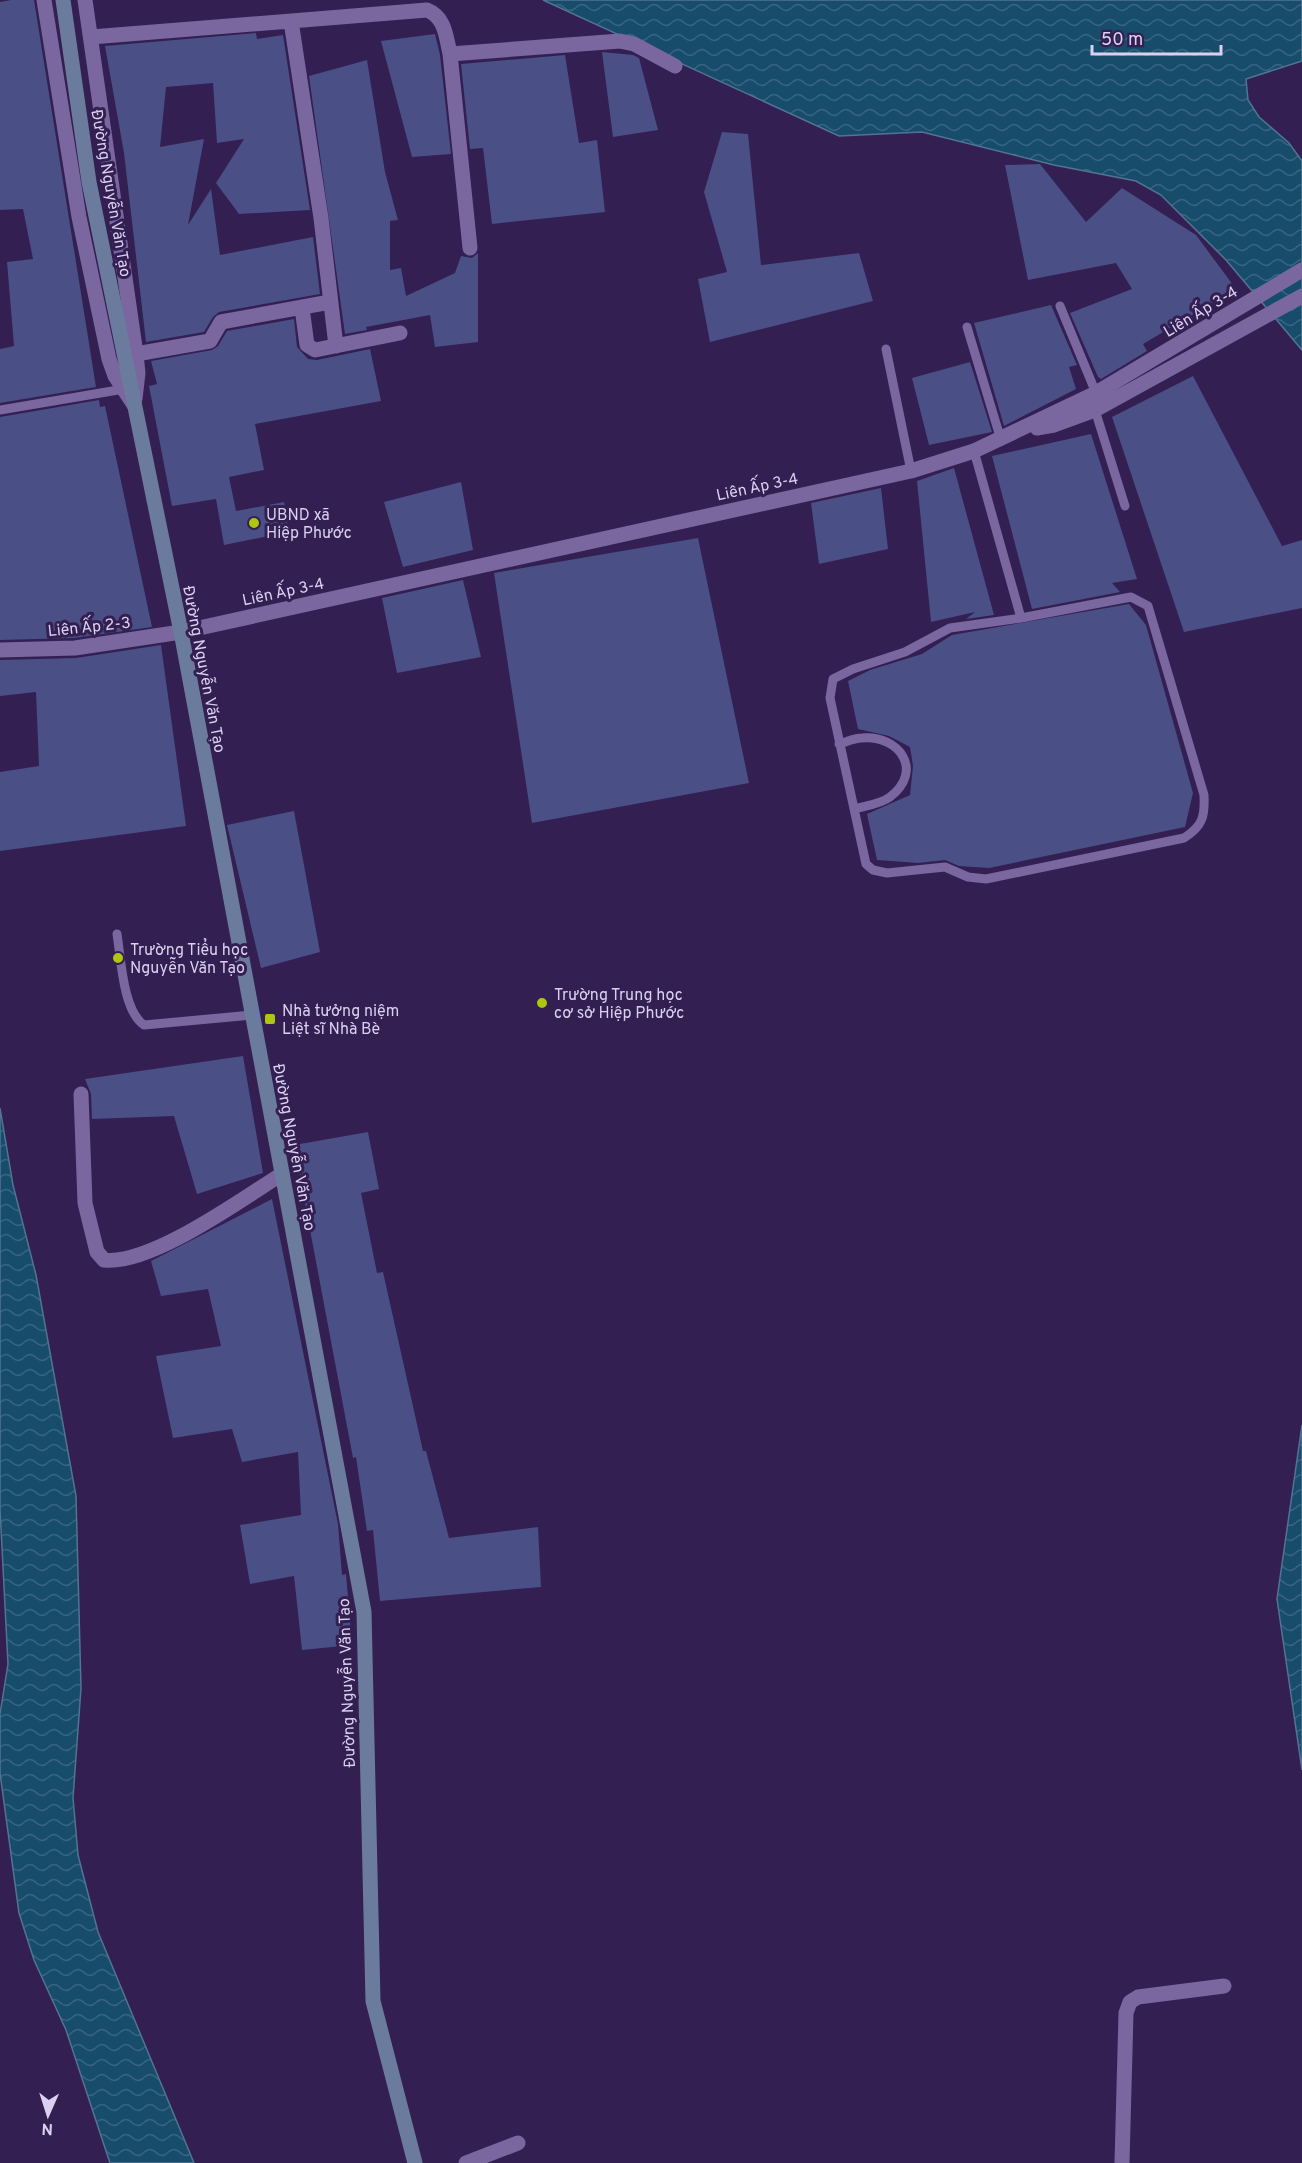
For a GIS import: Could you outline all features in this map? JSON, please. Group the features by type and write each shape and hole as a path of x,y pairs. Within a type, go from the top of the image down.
{"main road":[{"name":"Đường Nguyễn Văn Tạo","path":"63,0 89,182 180,632 364,1612 373,2001 415,2163"}],"street":[{"path":"44,0 79,217 109,359 115,376 134,405"},
{"path":"85,0 136,354 138,372 134,405"},
{"path":"91,37 427,10 437,14 442,22 450,54 470,248"},
{"path":"291,21 321,218 336,346"},
{"path":"450,54 620,41 634,44 675,66"},
{"name":"Liên Ấp 3-4","path":"180,632 911,471 974,451 1096,393 1302,270"},
{"path":"1019,430 1054,425 1095,410 1246,329 1302,296"},
{"path":"136,354 210,342 221,322 330,302"},
{"path":"302,308 307,345 310,349 315,350 400,333"},
{"name":"Liên Ấp 2-3","path":"0,650 75,648 180,632"},
{"path":"81,1094 85,1203 97,1252 104,1260 117,1262 182,1237 282,1174"},
{"path":"1122,2163 1126,2013 1130,2002 1138,1997 1224,1986"},
{"path":"466,2163 518,2143"}],"lane":[{"path":"1060,306 1096,393"},
{"path":"967,327 1000,440"},
{"path":"886,349 911,471"},
{"path":"0,410 124,389"},
{"path":"1095,410 1125,506"},
{"path":"974,451 1021,618"},
{"path":"1131,597 1148,606 1203,795 1205,817 1197,831 1184,838 986,879 968,877 945,867 887,873 873,870 866,864 839,744 830,698 833,679 853,669 905,652 950,628 1021,618 1131,597"},
{"path":"839,744 861,738 879,740 896,747 905,758 906,773 900,788 887,799 854,809"},
{"path":"117,934 130,1006 135,1018 144,1025 252,1015"}],"water":[{"path":"543,0 1302,0 1302,61 1246,79 1248,100 1259,117 1289,143 1302,161 1302,350 1226,260 1161,195 1136,181 1054,165 922,132 839,136"},
{"path":"0,1108 13,1185 36,1275 76,1496 81,1688 73,1798 78,1855 98,1932 194,2163 110,2163 66,2030 34,1960 19,1913 0,1773 0,1714 8,1664 0,1509"},
{"path":"1302,1425 1302,1770 1277,1599"}],"building":[{"path":"34,0 96,387 0,403 0,349 14,346 7,262 33,259 23,209 0,210 0,2"},
{"path":"256,33 257,39 283,35 310,210 239,214 216,183 244,139 217,143 213,83 166,87 160,147 204,139 188,225 211,189 220,255 313,237 320,294 219,312 204,332 146,342 124,153 105,46"},
{"path":"435,34 440,55 451,154 412,157 381,41"},
{"path":"602,52 633,55 639,58 658,130 613,137"},
{"path":"565,55 579,143 597,140 605,212 492,224 483,148 470,149 461,64"},
{"path":"367,60 385,172 398,220 390,221 390,270 401,268 406,296 455,273 461,256 472,258 478,253 478,342 435,347 430,315 366,327 367,330 345,334 309,76"},
{"path":"722,132 748,134 761,265 859,253 873,301 710,342 698,279 727,272 704,192"},
{"path":"1040,164 1086,222 1122,188 1196,235 1236,289 1143,344 1147,351 1101,379 1098,377 1070,313 1132,289 1116,263 1028,280 1005,165"},
{"path":"1051,305 1077,365 1069,367 1076,389 1004,426 974,323"},
{"path":"294,319 297,347 308,359 317,360 370,349 381,401 255,424 264,470 229,477 236,511 284,502 289,532 224,545 216,499 172,506 149,386 157,384 151,361 212,350 218,346 227,331"},
{"path":"970,362 992,432 929,445 912,378"},
{"path":"1193,376 1282,546 1302,540 1302,608 1184,632 1112,417"},
{"path":"99,400 100,407 105,406 152,627 74,638 0,640 0,417"},
{"path":"1091,434 1137,579 1112,583 1120,592 1032,609 992,456"},
{"path":"954,468 994,615 966,619 975,612 931,622 917,481"},
{"path":"461,482 473,550 403,567 384,502"},
{"path":"881,488 888,549 819,564 811,503"},
{"path":"698,538 749,783 532,823 494,573"},
{"path":"463,580 481,657 397,673 382,598"},
{"path":"1129,604 1146,625 1193,793 1185,827 989,868 959,866 945,860 918,863 877,860 867,814 910,795 913,766 910,747 889,736 858,729 848,681 870,670 922,654 952,635"},
{"path":"161,645 186,826 0,851 0,772 39,766 36,692 0,696 0,660 76,658"},
{"path":"294,811 320,952 261,968 227,825"},
{"path":"243,1056 263,1173 197,1194 174,1116 92,1119 91,1094 85,1079"},
{"path":"368,1132 379,1189 361,1193 377,1273 383,1272 423,1451 426,1451 449,1538 538,1527 541,1587 380,1601 373,1530 367,1531 356,1457 353,1458 294,1145"},
{"path":"272,1199 338,1524 342,1575 346,1574 352,1645 302,1650 294,1576 250,1584 240,1525 301,1515 298,1452 242,1462 232,1429 173,1438 156,1356 221,1346 208,1289 161,1296 151,1261"}],"place":[{"name":"UBND xã Hiệp Phước","path":"254,523"},
{"name":"Trường Tiểu học Nguyễn Văn Tạo","path":"118,958"},
{"name":"Trường Trung học cơ sở Hiệp Phước","path":"542,1003"},
{"name":"Nhà tưởng niệm Liệt sĩ Nhà Bè","path":"270,1019"}]}
